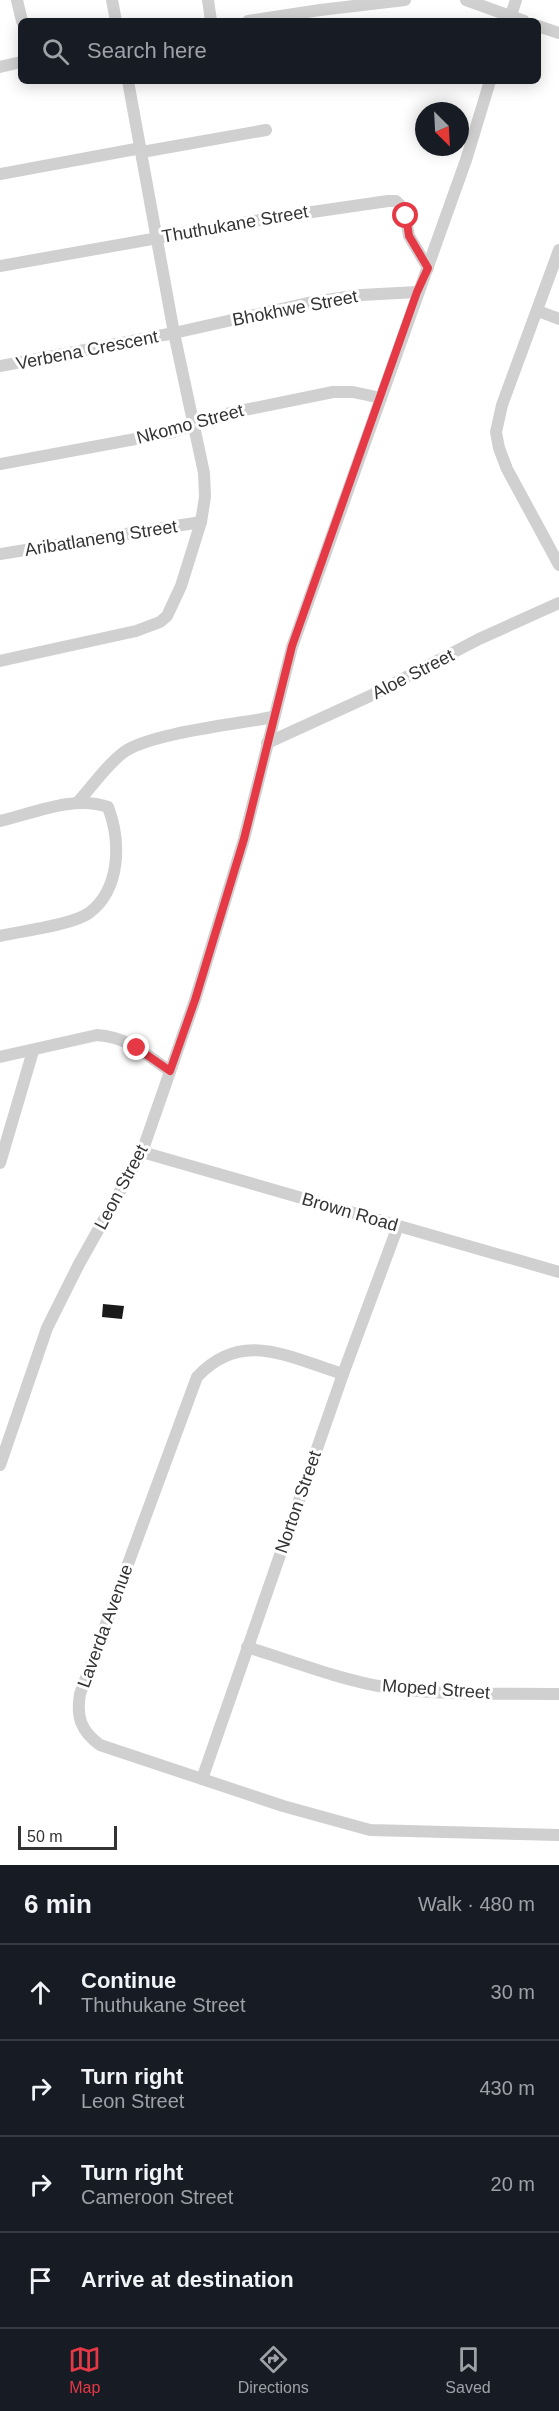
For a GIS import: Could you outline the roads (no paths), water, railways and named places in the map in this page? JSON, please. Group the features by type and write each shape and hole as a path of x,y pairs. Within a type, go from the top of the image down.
{"street":[{"path":"17,0 21,18"},
{"path":"112,0 115,18"},
{"path":"208,0 211,18"},
{"path":"261,18 319,5 405,0"},
{"path":"466,0 508,18"},
{"path":"510,18 516,0"},
{"path":"541,27 559,33"},
{"path":"0,67 18,63"},
{"name":"Verbena Crescent","path":"0,661 136,631 160,621 166,615 181,586 201,522 205,497 204,473 174,333 129,84"},
{"name":"Leon Street","path":"0,1465 47,1328 142,1152 198,989 244,839 292,646 466,160 489,84"},
{"path":"0,174 266,130"},
{"name":"Thuthukane Street","path":"0,266 337,207 396,201 404,209 409,236 428,268"},
{"path":"559,250 502,405 496,432 507,469 559,565"},
{"name":"Bhokhwe Street","path":"174,333 312,302 361,295 417,292"},
{"path":"537,311 559,319"},
{"name":"Verbena Crescent","path":"0,366 174,333"},
{"name":"Nkomo Street","path":"0,464 173,432 273,403 333,392 353,392 381,398"},
{"name":"Aribatlaneng Street","path":"0,554 201,522"},
{"name":"Aloe Street","path":"267,742 370,696 479,639 559,603"},
{"path":"77,802 116,759 134,746 187,733 273,717"},
{"path":"0,821 77,802 97,803 108,807 117,840 117,858 112,878 101,901 88,913 75,919 0,936"},
{"path":"0,1057 97,1035 112,1036 124,1039 170,1071"},
{"path":"0,1163 33,1051"},
{"name":"Brown Road","path":"142,1152 559,1272"},
{"name":"Norton Street","path":"202,1779 343,1374 398,1226"},
{"name":"Laverda Avenue","path":"343,1374 251,1348 225,1355 197,1377 80,1694 78,1710 80,1723 96,1742 303,1812 370,1830 559,1835"},
{"name":"Moped Street","path":"247,1647 384,1687 410,1690 559,1694"}]}
